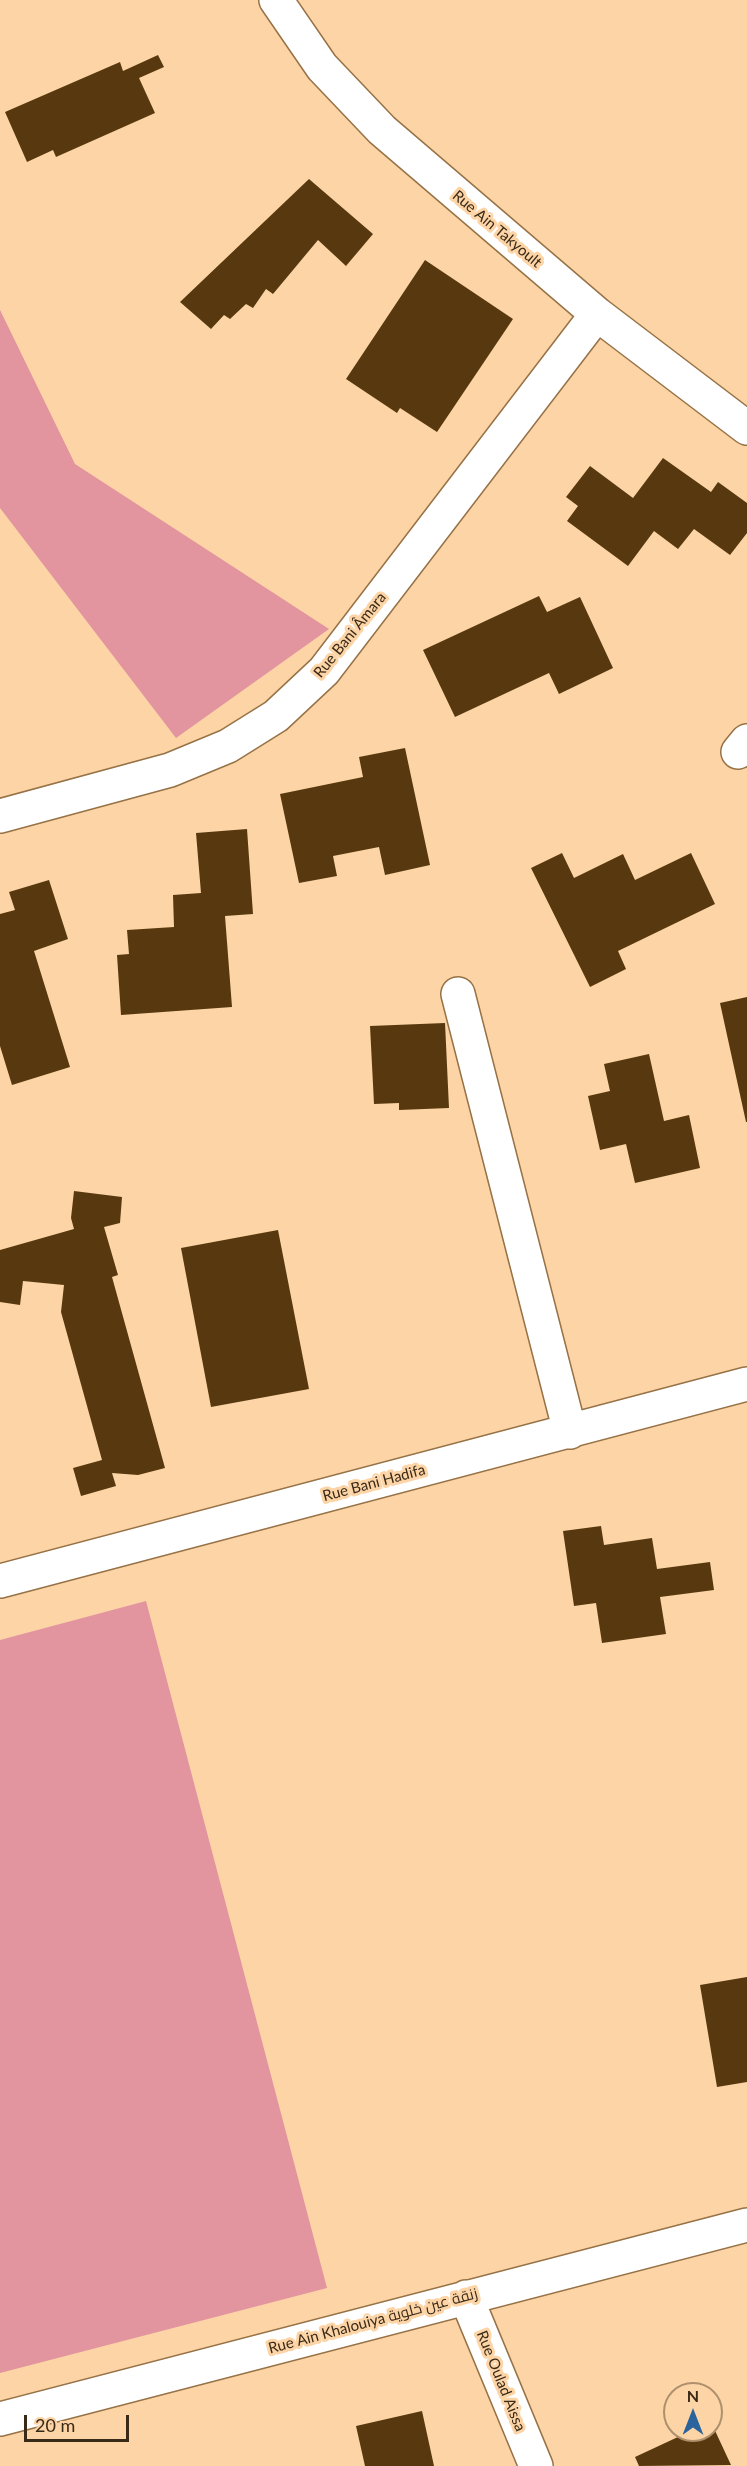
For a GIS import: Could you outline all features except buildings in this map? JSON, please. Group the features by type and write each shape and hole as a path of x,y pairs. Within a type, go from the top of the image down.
{"street":[{"name":"Rue Ain Takyoult","path":"276,0 322,68 381,130 597,314 747,428"},
{"name":"Rue Bani Âmara","path":"0,816 170,770 228,746 276,716 324,670 597,314"},
{"path":"458,994 570,1432"},
{"name":"Rue Bani Hadifa","path":"0,1581 747,1384"},
{"name":"Rue Ain Khalouiya زنقة عين خلوية","path":"0,2419 747,2225"},
{"name":"Rue Oulad Aissa","path":"466,2297 536,2466"}],"shaded area":[{"path":"0,310 75,464 329,629 176,738 0,508"},
{"path":"146,1601 327,2288 0,2373 0,1640"}]}
